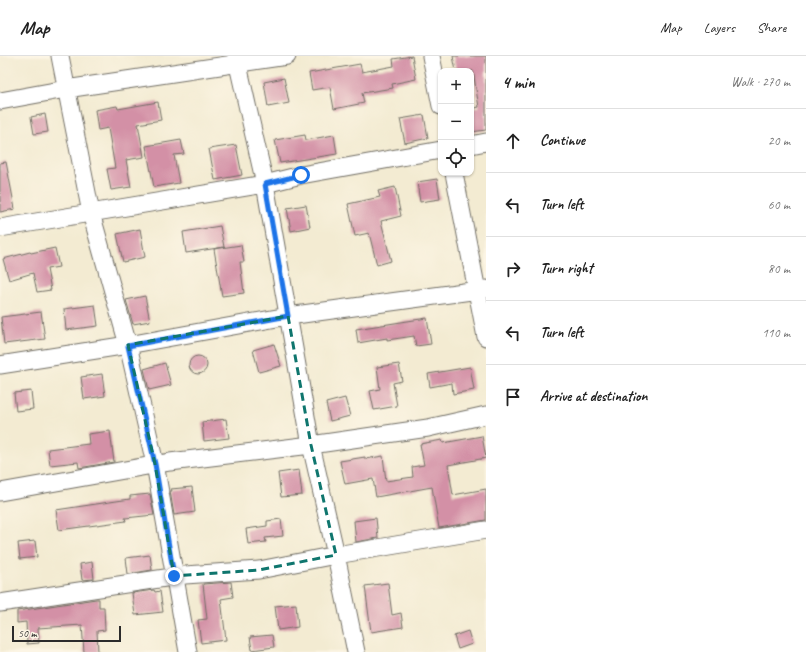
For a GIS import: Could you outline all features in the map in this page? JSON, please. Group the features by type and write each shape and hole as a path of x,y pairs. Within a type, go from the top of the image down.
{"street":[{"path":"60,56 91,213 128,346 155,464 188,652"},
{"path":"0,101 237,60 287,56"},
{"path":"431,56 441,104"},
{"path":"237,60 265,184 311,445 356,652"},
{"path":"474,144 486,142"},
{"path":"0,228 265,184 301,175 438,151"},
{"path":"455,176 482,290 486,337"},
{"path":"0,365 128,346 288,316 482,290"},
{"path":"0,492 155,464 311,445 428,428 486,415"},
{"path":"0,603 174,576 258,570 336,555 486,530"}],"highlighted area":[{"path":"288,316 311,445 336,555 259,570 174,576 155,464 128,345"}],"building":[{"path":"412,56 416,79 392,84 393,88 362,93 364,103 334,109 330,87 312,90 309,73 360,64 362,72 394,66 393,59"},
{"path":"453,56 486,56 486,130 474,132 474,108 479,107 474,68 455,68"},
{"path":"284,78 289,103 268,107 264,82"},
{"path":"158,102 161,120 138,124 144,157 126,160 131,187 111,190 107,169 115,168 108,128 98,130 95,110 117,106 118,109"},
{"path":"45,114 48,132 34,134 31,117"},
{"path":"424,115 428,138 405,143 400,119"},
{"path":"305,135 306,140 334,135 337,154 280,163 275,140"},
{"path":"181,140 184,154 174,155 179,183 154,187 146,146"},
{"path":"236,145 242,175 215,180 209,149"},
{"path":"6,162 15,209 0,212 0,163"},
{"path":"437,179 440,199 420,202 417,182"},
{"path":"395,187 401,216 381,221 391,261 377,265 369,233 355,236 348,204 380,197 378,191"},
{"path":"306,205 310,227 291,231 287,208"},
{"path":"220,226 224,247 186,253 183,232"},
{"path":"140,229 145,257 123,262 117,234"},
{"path":"241,245 244,262 240,262 244,293 222,296 214,249"},
{"path":"55,248 59,267 47,269 51,290 37,292 33,273 9,280 3,259 30,252"},
{"path":"145,296 150,321 133,324 126,300"},
{"path":"95,305 98,326 66,330 64,309"},
{"path":"41,312 45,339 4,344 1,317"},
{"path":"427,318 431,344 416,346 414,336 387,340 387,338 358,343 356,329"},
{"path":"274,344 281,366 259,372 253,350"},
{"path":"194,356 202,356 207,361 205,372 202,374 194,374 189,369 189,361"},
{"path":"165,363 171,385 149,390 144,369"},
{"path":"399,364 402,381 393,383 397,406 374,410 370,391 380,389 377,367"},
{"path":"470,367 474,390 453,394 452,383 430,387 428,374"},
{"path":"102,374 105,396 84,399 81,377"},
{"path":"31,391 33,409 16,411 14,393"},
{"path":"345,398 350,416 330,421 326,403"},
{"path":"226,419 229,438 204,441 202,422"},
{"path":"110,431 114,462 79,468 78,462 50,465 48,449 89,444 88,434"},
{"path":"482,436 486,458 448,465 453,495 486,489 486,520 439,528 432,487 376,497 373,479 345,484 340,461 383,456 386,481 413,477 412,467 424,465 420,444 442,440 443,443"},
{"path":"299,470 302,495 281,497 278,473"},
{"path":"192,487 195,512 174,515 170,491 172,491 171,489"},
{"path":"150,494 154,515 125,518 126,521 59,530 56,510 130,499 130,496"},
{"path":"376,518 378,538 356,542 354,521"},
{"path":"281,519 283,536 265,538 266,542 248,544 246,529 267,526 267,521"},
{"path":"35,541 37,557 20,559 18,543"},
{"path":"150,555 152,570 128,574 126,558"},
{"path":"92,562 94,579 82,580 80,564"},
{"path":"231,582 233,597 221,599 226,640 201,643 198,620 207,619 203,584"},
{"path":"388,583 392,615 401,613 403,627 371,632 365,586"},
{"path":"154,590 155,592 160,591 163,612 135,615 132,593"},
{"path":"99,599 99,607 104,607 105,630 97,631 98,652 84,652 82,625 38,628 39,643 27,644 26,622 17,623 17,611"},
{"path":"296,604 298,627 278,630 275,606"},
{"path":"468,631 472,644 458,649 454,636"},
{"path":"272,635 274,647 252,650 250,637"}],"route":[{"path":"174,576 155,464 128,346 288,316 265,184 301,175"}]}
